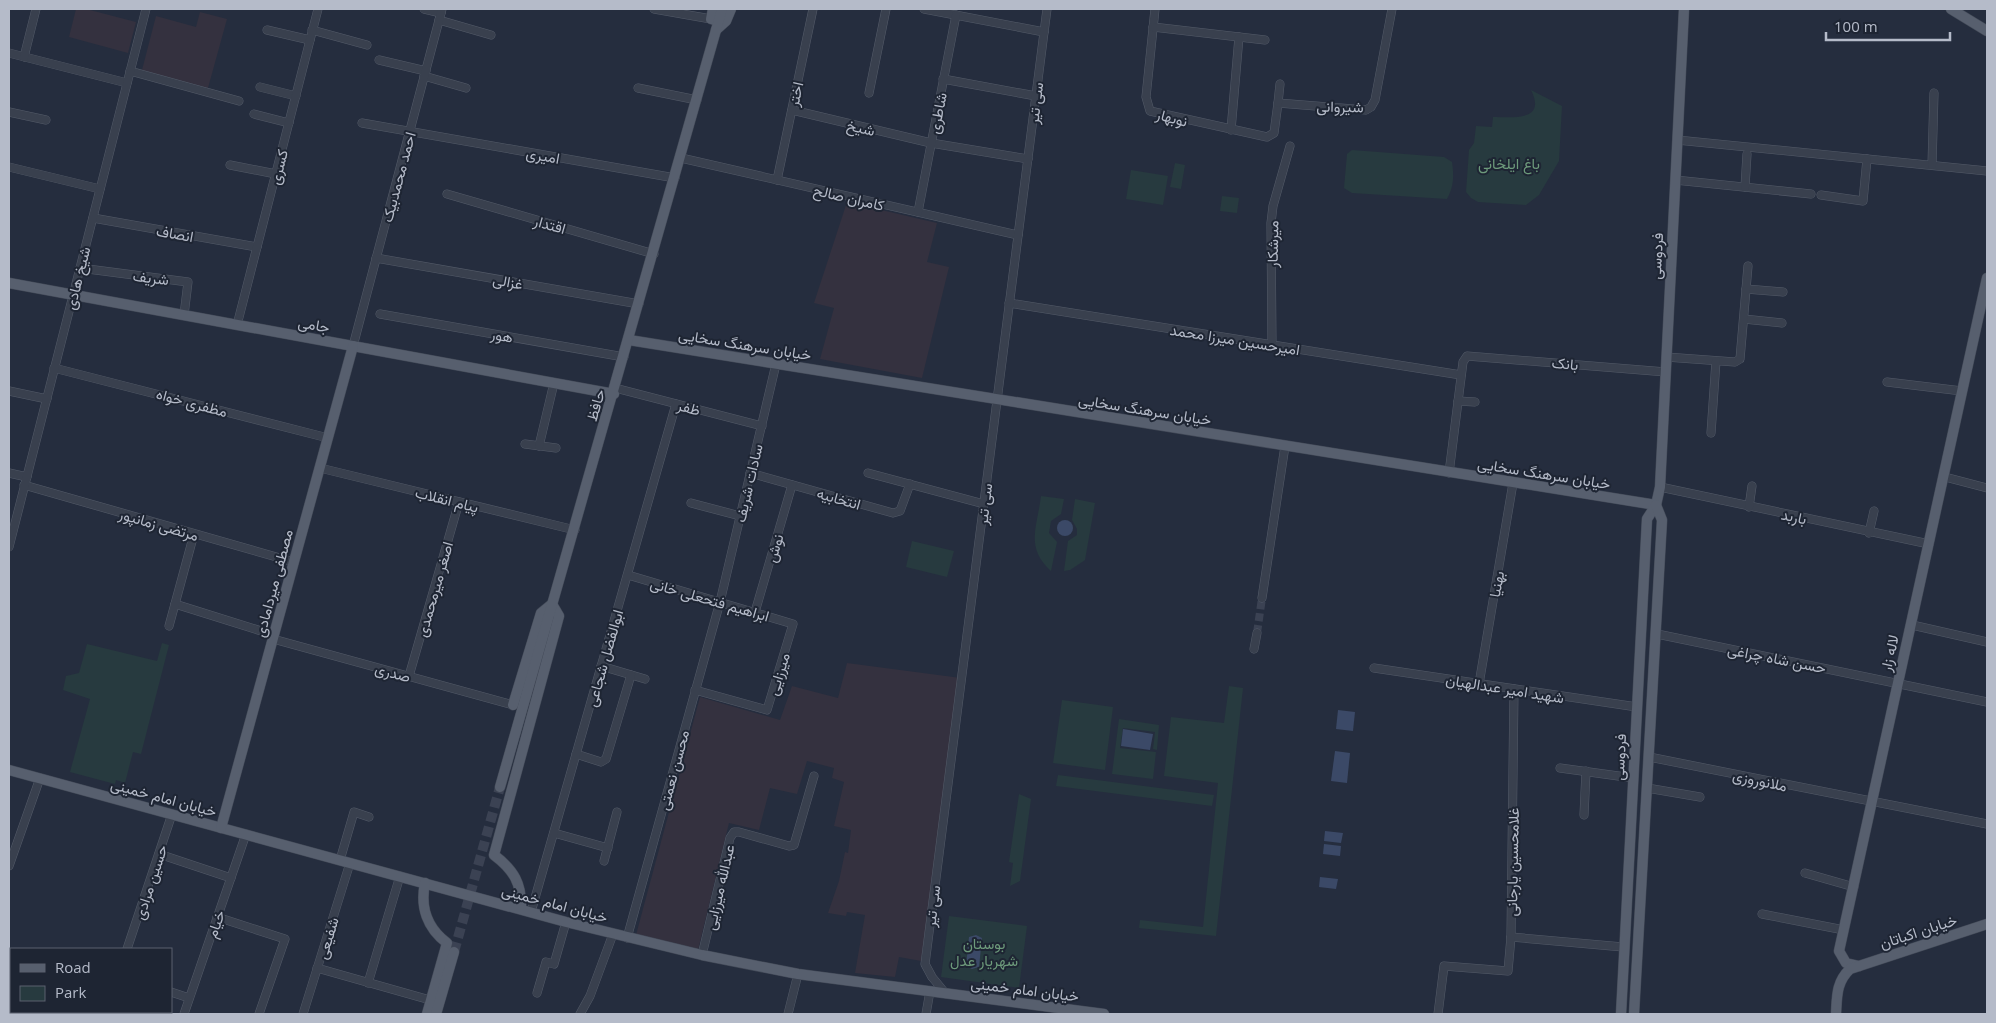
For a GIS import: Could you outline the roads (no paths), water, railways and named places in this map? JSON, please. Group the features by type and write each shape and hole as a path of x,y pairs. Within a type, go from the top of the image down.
{"main road":[{"name":"حافظ","path":"500,787 681,158 697,100 714,20 722,9"},
{"name":"حافظ","path":"714,20 726,21 731,9"},
{"name":"فردوسی","path":"1621,1014 1623,947 1641,659 1647,518 1656,505 1660,487 1684,9"},
{"path":"1951,9 1987,31"},
{"name":"لاله زار","path":"1859,966 1851,966 1842,958 1839,951 1945,477 1987,278"},
{"name":"جامی","path":"9,283 554,383 614,391"},
{"name":"خیابان سرهنگ سخایی","path":"629,340 1656,505"},
{"name":"مصطفی میردامادی","path":"221,828 353,346"},
{"name":"فردوسی","path":"1634,1014 1653,709 1662,520 1656,505"},
{"path":"513,705 541,613 552,604 559,616 494,855 506,864 517,878 526,911"},
{"path":"1642,632 1657,634"},
{"path":"1641,659 1655,661"},
{"path":"1637,708 1653,709"},
{"name":"خیابان امام خمینی","path":"9,770 566,922 702,955 798,974 1080,1013 1104,1014"},
{"path":"425,883 422,899 425,914 432,928 447,943 427,1014"},
{"name":"خیابان اکباتان","path":"1859,966 1987,924"},
{"path":"1623,947 1637,948"},
{"path":"436,1014 454,952"},
{"path":"1836,1014 1839,983 1850,969 1859,966"}],"street":[{"path":"24,57 36,9"},
{"name":"شیخ هادی","path":"9,547 146,9"},
{"name":"کسری","path":"238,325 318,9"},
{"path":"424,9 491,35"},
{"path":"654,9 714,20"},
{"name":"اختر","path":"777,180 813,9"},
{"path":"869,93 886,9"},
{"path":"924,9 1044,32"},
{"name":"سی تیر","path":"946,994 932,977 925,964 1047,9"},
{"name":"نوبهار","path":"1155,9 1146,97 1150,111 1267,137 1274,133 1278,103"},
{"name":"شیروانی","path":"1278,103 1366,110 1371,107 1376,100 1392,9"},
{"name":"احمد محمدبیک","path":"353,346 441,14"},
{"name":"شاطری","path":"918,212 956,15"},
{"path":"1153,27 1265,40"},
{"path":"268,30 310,40"},
{"path":"312,30 367,45"},
{"path":"1231,130 1239,37"},
{"path":"9,53 127,82"},
{"path":"379,60 466,88"},
{"path":"130,71 239,101"},
{"path":"944,79 1036,96"},
{"path":"1278,103 1280,84"},
{"path":"260,86 296,96"},
{"path":"638,88 697,100"},
{"path":"1932,166 1934,93"},
{"name":"شیخ","path":"792,110 931,143 1028,159"},
{"path":"9,112 46,120"},
{"path":"254,114 289,123"},
{"name":"امیری","path":"362,123 675,178"},
{"path":"1677,140 1987,171"},
{"name":"میرشکار","path":"1272,345 1271,223 1273,206 1290,146"},
{"path":"1745,187 1747,154"},
{"name":"کامران صالح","path":"681,158 1018,235"},
{"path":"1821,196 1863,201 1866,159"},
{"path":"230,165 276,174"},
{"path":"9,167 100,189"},
{"path":"1675,180 1745,187 1754,190 1811,194"},
{"name":"اقتدار","path":"447,194 654,254"},
{"name":"انصاف","path":"93,218 257,247"},
{"name":"غزالی","path":"376,258 639,304"},
{"path":"1666,356 1735,362 1740,359 1748,266"},
{"name":"شریف","path":"80,268 188,282 184,315"},
{"path":"1746,289 1783,292"},
{"name":"امیرحسین میرزا محمد","path":"1009,303 1461,375"},
{"name":"هور","path":"380,314 624,357"},
{"path":"1744,319 1782,323"},
{"name":"بانک","path":"1461,375 1465,358 1471,355 1666,372"},
{"path":"1711,434 1716,361"},
{"name":"سادات شریف","path":"720,602 776,364"},
{"name":"مظفری خواه","path":"54,368 328,438"},
{"path":"1449,473 1461,375"},
{"path":"1887,382 1962,391"},
{"path":"539,446 554,383"},
{"path":"9,391 47,399"},
{"name":"ظفر","path":"614,391 676,404 762,426"},
{"path":"1458,401 1476,402"},
{"name":"ابوالفضل شجاعی","path":"526,911 554,833 676,404"},
{"path":"525,444 556,448"},
{"path":"1262,598 1286,446"},
{"name":"پیام انقلاب","path":"320,468 575,530"},
{"name":"مرتضی زمانپور","path":"9,473 25,481 194,534 294,562"},
{"name":"انتخابیه","path":"750,473 893,513 900,511 910,484"},
{"path":"868,473 984,504"},
{"path":"1945,477 1987,488"},
{"name":"بهنیا","path":"1479,684 1514,483"},
{"name":"نوش","path":"755,612 792,484"},
{"path":"1749,506 1752,486"},
{"name":"باربد","path":"1660,487 1869,533 1929,544"},
{"name":"اصغر میرمحمدی","path":"408,676 459,502"},
{"path":"691,503 740,516"},
{"path":"1869,533 1874,511"},
{"path":"169,626 194,534"},
{"name":"ابراهیم فتحعلی خانی","path":"628,574 793,624"},
{"name":"محسن نعمتی","path":"627,938 720,602"},
{"name":"صدری","path":"175,604 274,637 513,705"},
{"name":"میرزایی","path":"695,690 767,710 793,624"},
{"path":"1912,625 1987,642"},
{"path":"1254,649 1257,633"},
{"name":"حسن شاه چراغی","path":"1657,634 1898,682 1987,702"},
{"path":"601,666 645,680"},
{"name":"شهید امیر عبدالهیان","path":"1374,668 1637,708"},
{"path":"576,754 601,762 606,759 631,675"},
{"name":"غلامحسین یارجانی","path":"1438,1014 1444,966 1508,972 1514,689"},
{"name":"ملانوروزی","path":"1649,757 1872,803 1987,824"},
{"path":"1560,768 1633,778"},
{"path":"1584,815 1586,771"},
{"name":"عبدالله میرزایی","path":"702,955 730,838 734,832 739,832 789,846 794,845 814,776"},
{"path":"9,866 40,778"},
{"path":"1647,788 1700,797"},
{"path":"340,860 354,812 369,817"},
{"path":"604,861 618,812"},
{"name":"حسین مرادی","path":"127,948 172,814"},
{"path":"554,833 608,848"},
{"name":"خیام","path":"184,1013 246,834"},
{"path":"159,854 231,878"},
{"name":"شفیعی","path":"303,1014 350,863"},
{"path":"1805,873 1854,887"},
{"path":"368,983 400,876"},
{"path":"1762,914 1844,930"},
{"path":"217,917 285,939 259,1014"},
{"path":"536,994 546,962 554,964 566,922"},
{"path":"580,1014 590,996 613,934"},
{"path":"1510,937 1623,947"},
{"path":"317,968 430,1000"},
{"path":"788,1014 798,974"},
{"path":"926,1014 930,991"},
{"path":"172,992 186,997"},
{"path":"184,1013 194,1014"}],"water":[{"path":"1062,520 1068,520 1073,525 1071,534 1062,536 1057,531 1057,525"},
{"path":"1338,710 1355,712 1353,731 1336,729"},
{"path":"1123,729 1153,734 1150,750 1121,746"},
{"path":"1335,751 1350,753 1347,783 1331,781"},
{"path":"1325,831 1343,833 1341,843 1324,841"},
{"path":"1324,844 1341,846 1340,856 1323,854"},
{"path":"1320,877 1338,879 1336,889 1319,887"},
{"path":"976,935 982,938 979,967 972,969 966,966 969,937"}],"tunnel":[{"path":"1257,633 1262,598"},
{"path":"454,952 500,787"}],"park label":[{"name":"باغ ایلخانی","path":"1509,163"},
{"name":"بوستان شهریار عدل","path":"984,952"}]}
